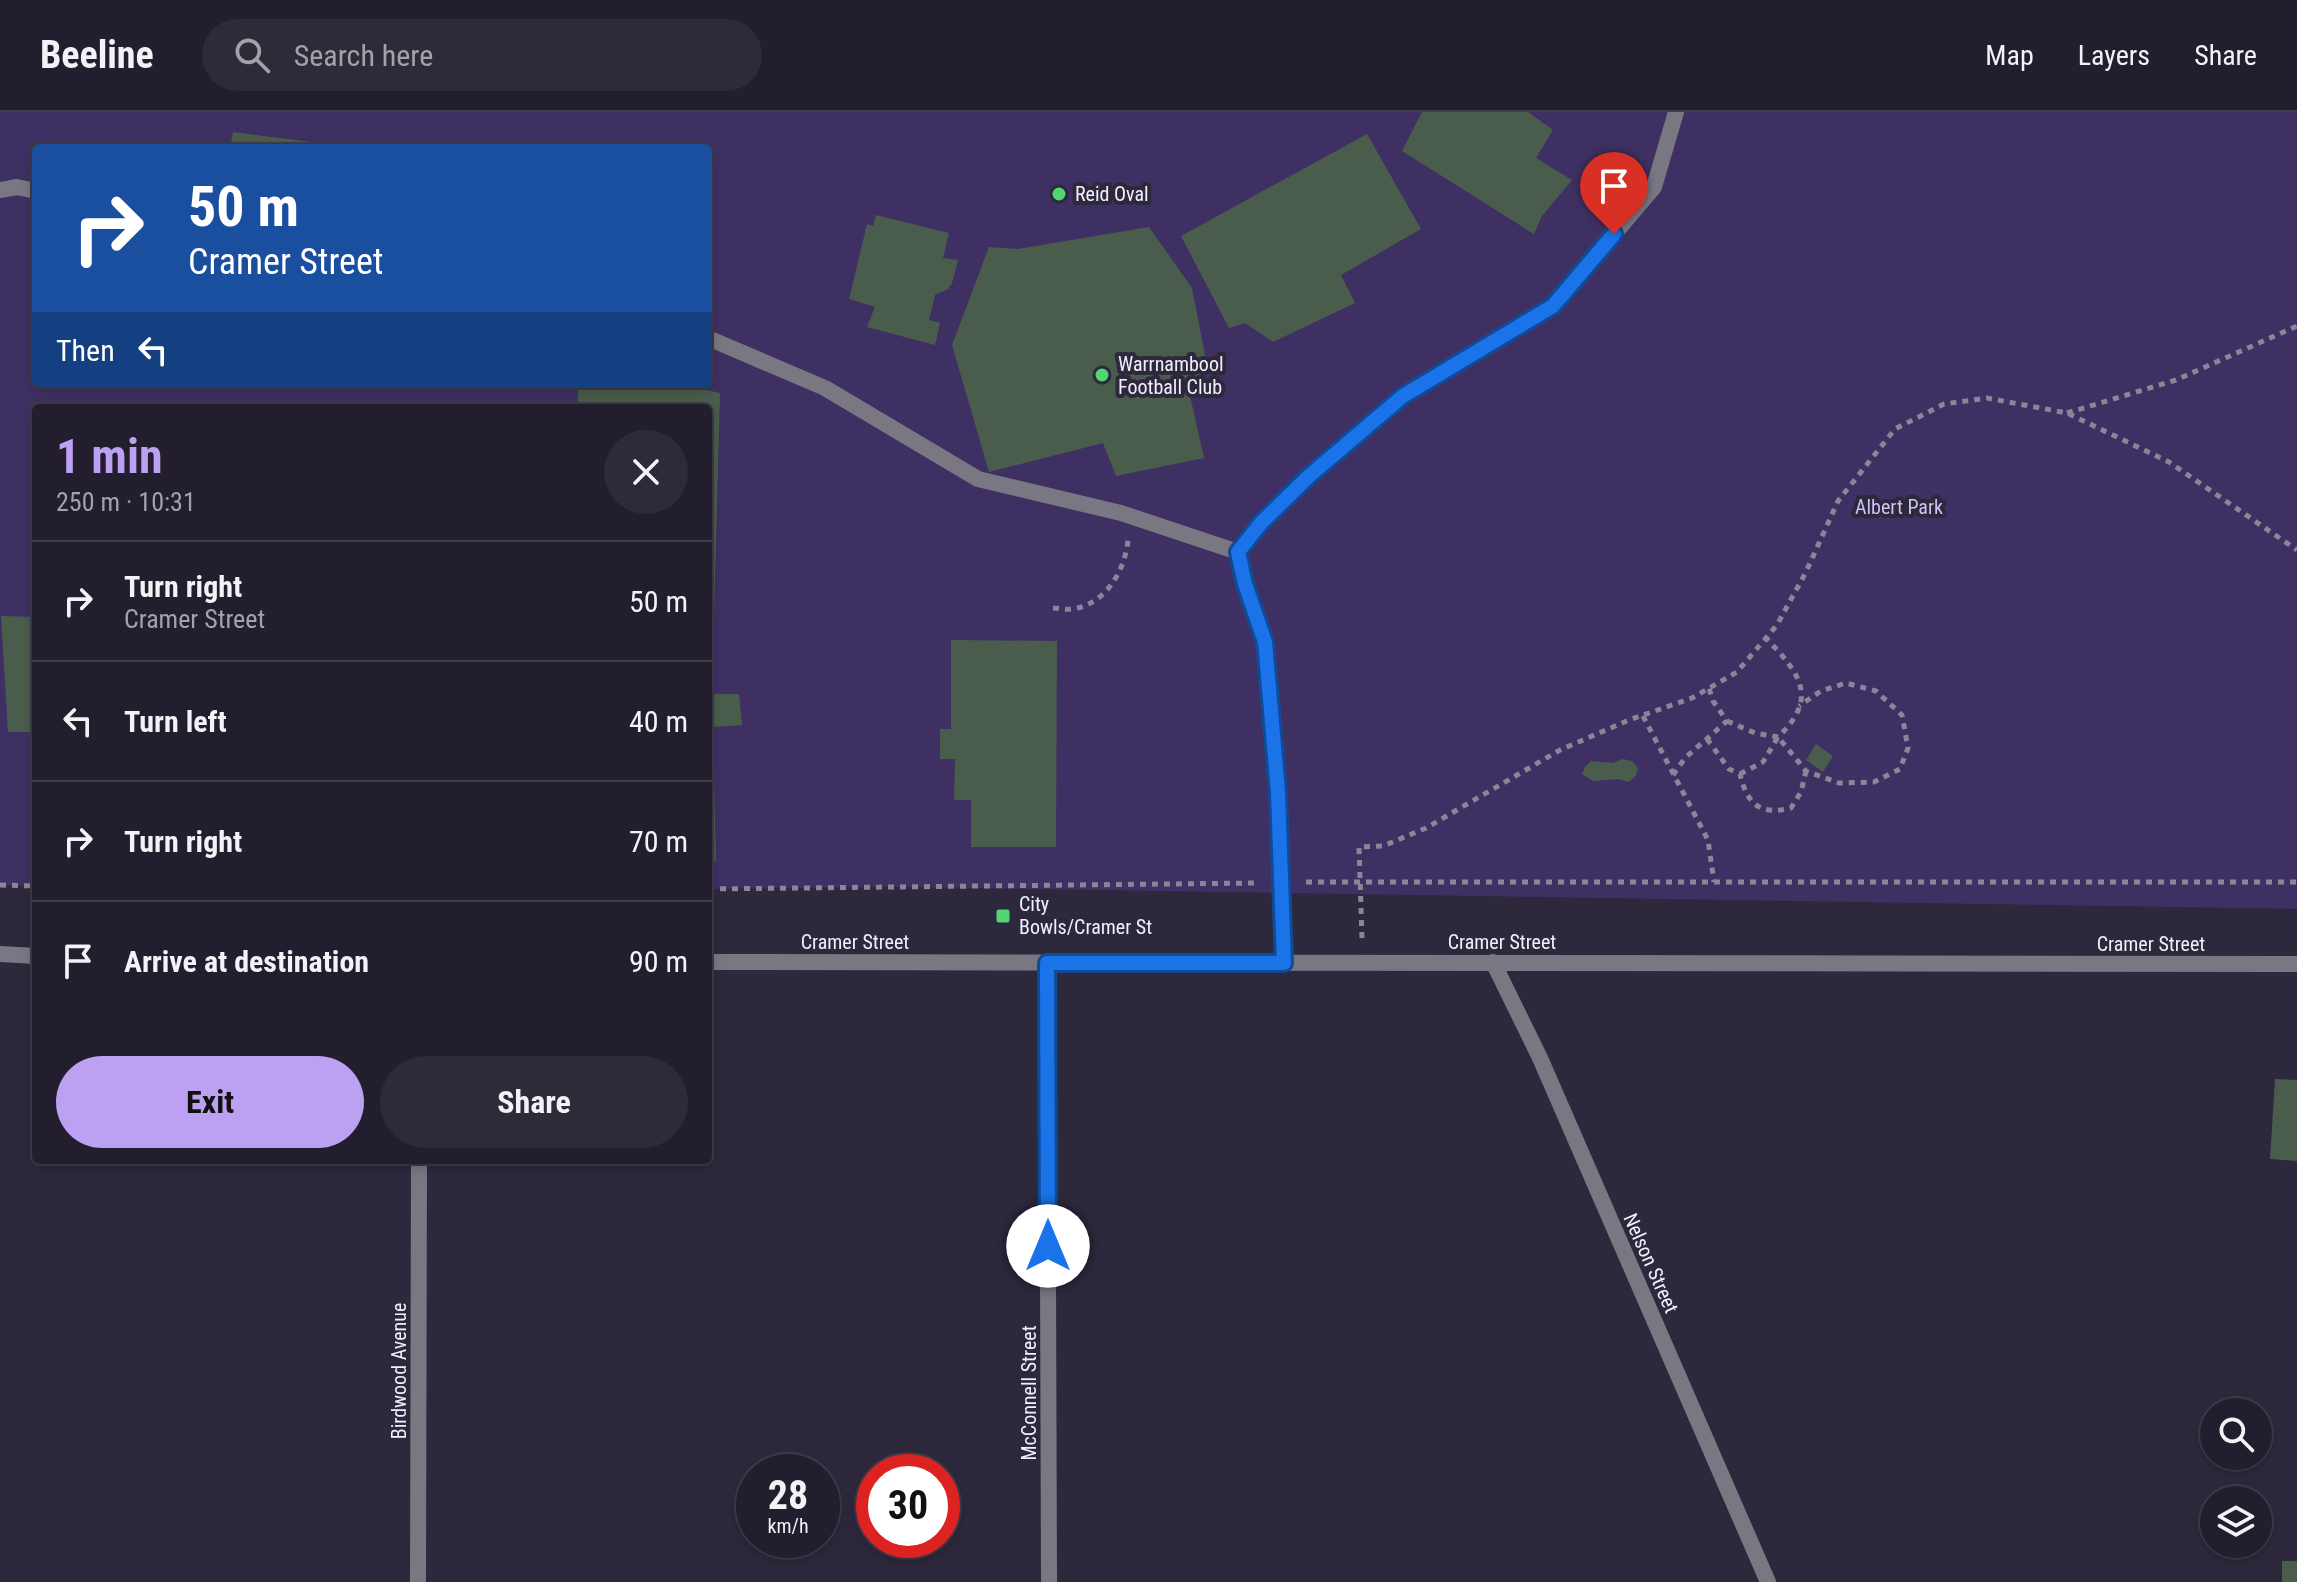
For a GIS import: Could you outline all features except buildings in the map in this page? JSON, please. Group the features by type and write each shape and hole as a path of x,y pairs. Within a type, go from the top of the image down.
{"street":[{"path":"1238,552 1261,523 1309,476 1403,396 1553,306 1654,187 1676,112"},
{"path":"0,190 17,187 32,190"},
{"path":"712,340 825,388 978,479 1129,516 1238,552"},
{"path":"1238,552 1245,584 1265,642 1278,792 1284,963"},
{"path":"0,954 32,956"},
{"name":"Cramer Street","path":"712,962 2297,964"},
{"name":"Nelson Street","path":"1493,962 1540,1058 1768,1582"},
{"name":"McConnell Street","path":"1047,963 1049,1582"},
{"name":"Birdwood Avenue","path":"418,1582 419,1164"}],"path":[{"path":"2067,413 2176,380 2297,326"},
{"path":"1363,963 1359,847 1383,846 1426,828 1560,750 1692,698 1737,672 1777,625 1806,572 1838,501 1895,429 1944,404 1987,398 2067,413 2169,462 2297,550"},
{"path":"1053,608 1072,609 1091,602 1115,580 1124,561 1129,516"},
{"path":"1740,774 1763,762 1778,737 1794,721 1803,694 1792,666 1766,638"},
{"path":"1709,688 1713,701 1727,721 1755,733 1778,737 1806,771 1839,783 1874,782 1900,769 1908,748 1902,715 1876,691 1846,683 1821,691 1799,706"},
{"path":"1643,715 1708,840 1714,882"},
{"path":"1673,775 1685,758 1727,721"},
{"path":"1707,739 1729,769 1740,774"},
{"path":"1740,774 1743,789 1755,805 1773,812 1791,808 1801,792 1806,771"},
{"path":"712,889 1360,881 2297,882"},
{"path":"0,885 32,886"}],"green space":[{"name":"Albert Park","path":"0,112 2297,112 2297,909 901,887 712,889 712,404 32,404 32,886 0,885"}],"place":[{"name":"Reid Oval","path":"1059,194"},
{"name":"Warrnambool Football Club","path":"1102,375"},
{"name":"City Bowls/Cramer St","path":"1003,916"}],"route":[{"path":"1048,1246 1047,963 1284,963 1278,792 1265,642 1245,584 1238,552 1261,523 1309,476 1403,396 1553,306 1614,234"}]}
